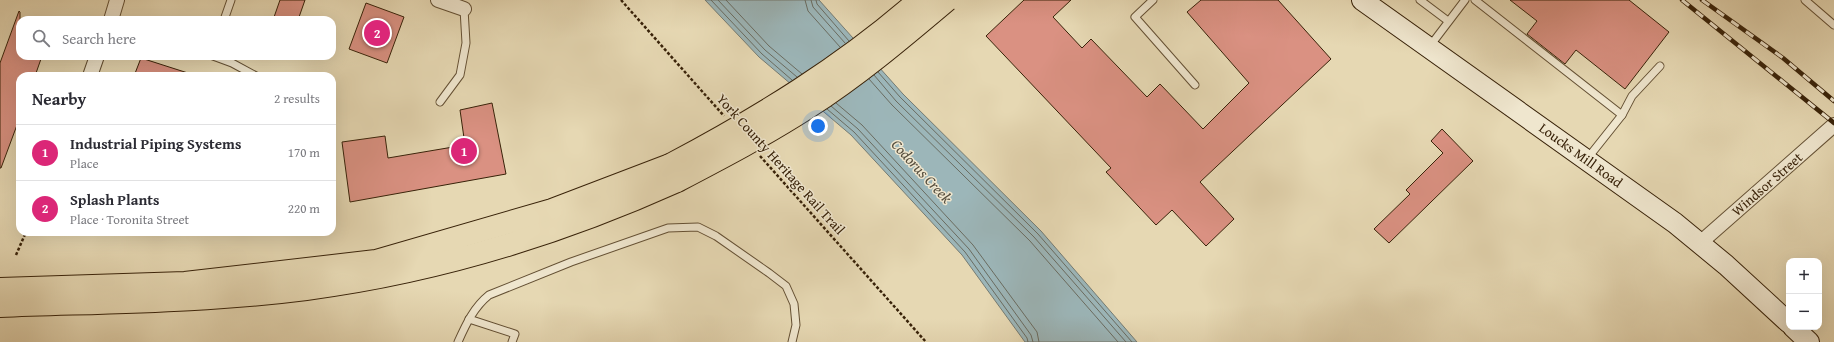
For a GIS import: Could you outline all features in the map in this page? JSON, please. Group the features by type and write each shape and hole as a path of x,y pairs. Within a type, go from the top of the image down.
{"highway":[{"path":"0,306 227,296 306,289 358,281 448,262 524,241 623,205 673,173 712,143 797,92 843,61 919,0"},
{"path":"0,289 184,283 376,261 552,210 722,158 807,108 890,48 947,0"}],"street":[{"path":"112,16 117,0"},
{"path":"439,0 464,9"},
{"name":"Loucks Mill Road","path":"1362,0 1587,159 1700,243 1786,320"},
{"path":"92,72 96,60"},
{"name":"Windsor Street","path":"1700,243 1834,125"},
{"path":"1796,330 1809,342"}],"lane":[{"path":"225,16 231,0"},
{"path":"1153,0 1135,17 1195,85"},
{"path":"1420,0 1448,21"},
{"path":"1429,47 1465,0"},
{"path":"1475,0 1622,114"},
{"path":"1805,0 1834,25"},
{"path":"440,102 460,75 466,43 464,9"},
{"path":"224,60 249,72"},
{"path":"1587,159 1622,114 1632,96 1660,66"},
{"path":"458,342 469,319 482,301 496,292 571,262 668,228 698,227 716,236 786,286 794,304 796,325 792,342"},
{"path":"469,319 515,334 512,342"}],"path":[{"name":"York County Heritage Rail Trail","path":"621,0 726,117"},
{"name":"York County Heritage Rail Trail","path":"757,153 926,342"},
{"path":"16,255 24,236"}],"water":[{"name":"Codorus Creek","path":"705,0 819,0 903,94 1041,231 1137,342 1025,342 962,255 851,135 759,57"}],"building":[{"path":"280,0 305,0 299,16 274,16"},
{"path":"1024,0 1071,0 1053,17 1082,48 1091,39 1147,97 1160,84 1203,129 1249,83 1187,12 1201,0 1278,0 1331,59 1200,182 1234,219 1206,246 1172,210 1156,225 1106,172 1111,168 986,36"},
{"path":"1510,0 1629,0 1669,32 1625,89 1576,50 1565,64 1527,34 1537,21"},
{"path":"366,3 404,17 387,63 349,49"},
{"path":"16,19 16,60 41,60 36,72 16,72 16,128 1,168 0,168 0,63"},
{"path":"140,60 147,60 185,72 136,72"},
{"path":"492,103 506,174 350,202 342,142 385,136 388,158 465,145 460,110"},
{"path":"1442,129 1473,161 1389,243 1374,229 1410,194 1406,190 1443,153 1431,141"}],"railway":[{"path":"1682,0 1834,123"},
{"path":"1702,0 1783,58 1834,101"}],"place":[{"name":"Splash Plants","path":"377,33"},
{"name":"Industrial Piping Systems","path":"464,151"}]}
